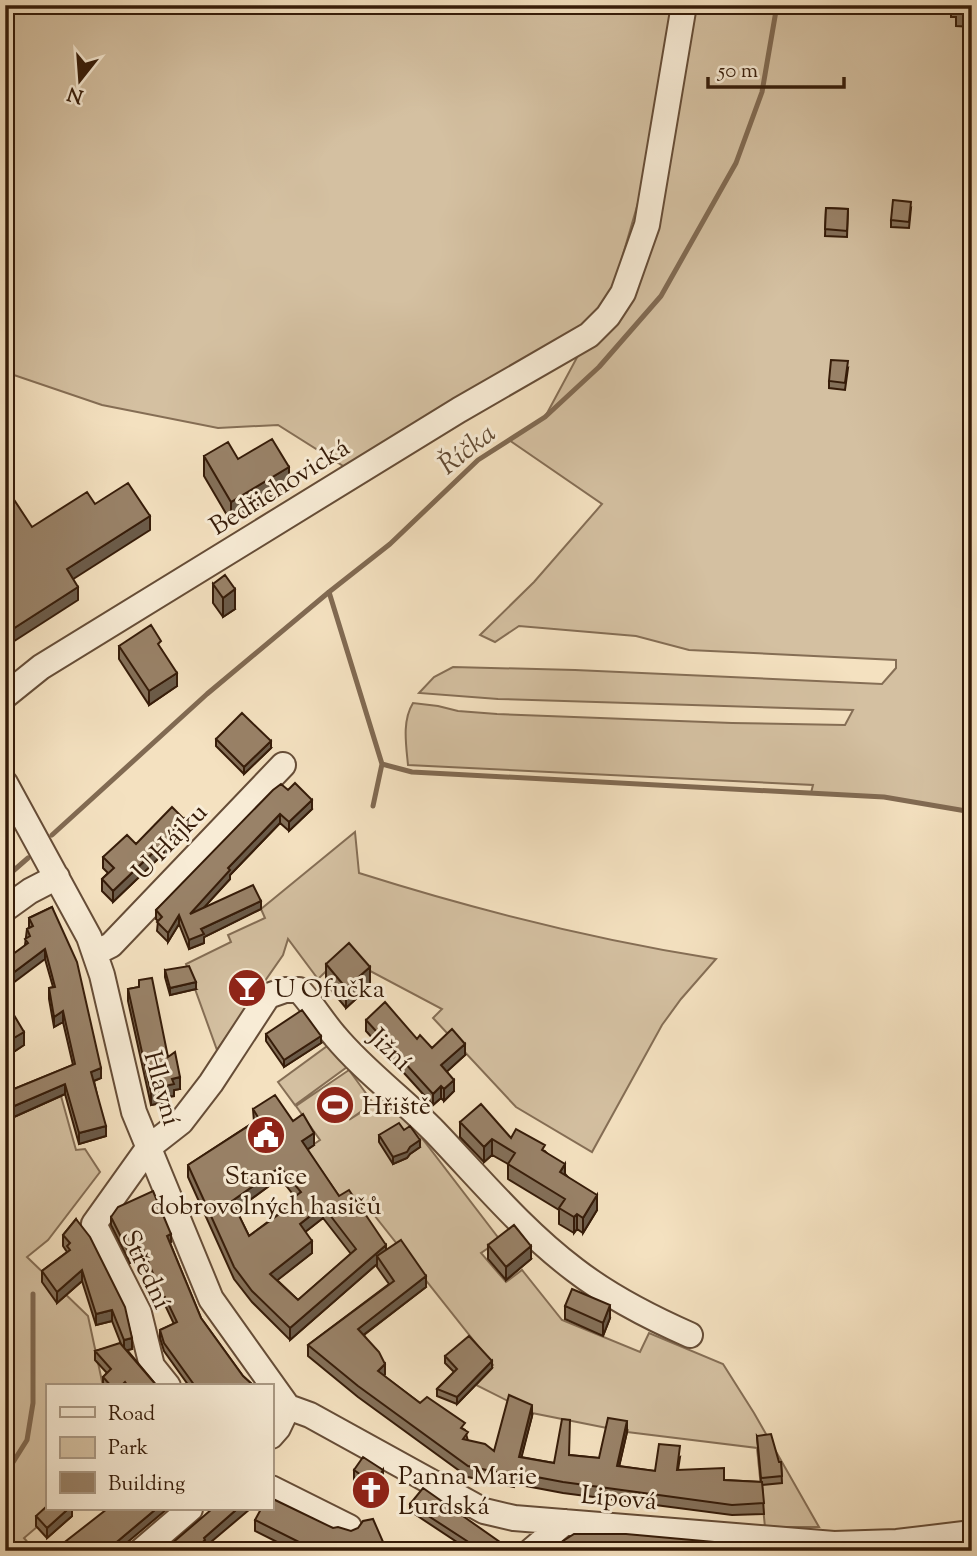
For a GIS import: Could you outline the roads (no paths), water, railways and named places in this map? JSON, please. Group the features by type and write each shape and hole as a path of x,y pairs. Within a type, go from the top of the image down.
{"street":[{"name":"Bedřichovická","path":"5,696 52,660 459,410 589,335 608,316 623,293 646,225 684,5"},
{"name":"U Hájku","path":"95,953 111,946 283,765"},
{"name":"Hlavní","path":"5,783 83,925 95,953 134,1112 211,1299 272,1384"},
{"path":"5,909 30,891 57,877"},
{"name":"Jižní","path":"149,1147 181,1122 211,1083 268,996 285,990 299,990 335,1037 433,1131 512,1213 568,1264 612,1296 690,1335"},
{"name":"Střední","path":"149,1147 94,1224 139,1313 152,1366 166,1384"},
{"name":"Hlavní","path":"273,1386 288,1407"},
{"path":"273,1434 288,1407"},
{"name":"Lipová","path":"288,1407 310,1415 484,1511 514,1518 834,1544 897,1542 972,1533"},
{"path":"273,1489 349,1527"},
{"path":"141,1551 189,1510"},
{"path":"514,1518 530,1551 565,1522"}],"waterway":[{"name":"Říčka","path":"52,835 207,694 390,544 478,460 545,417 599,367 661,296 736,163 762,92 777,5"},
{"path":"329,592 382,764 373,806"},
{"path":"382,764 412,772 884,797 972,812"},
{"name":"Říčka","path":"5,878 28,858"},
{"path":"5,1475 27,1440 33,1403 33,1294"}],"place":[{"name":"U Ofučka","path":"247,988"},
{"name":"Hřiště","path":"335,1105"},
{"name":"Stanice dobrovolných hasičů","path":"266,1135"},
{"name":"Panna Marie Lurdská","path":"371,1490"}]}
